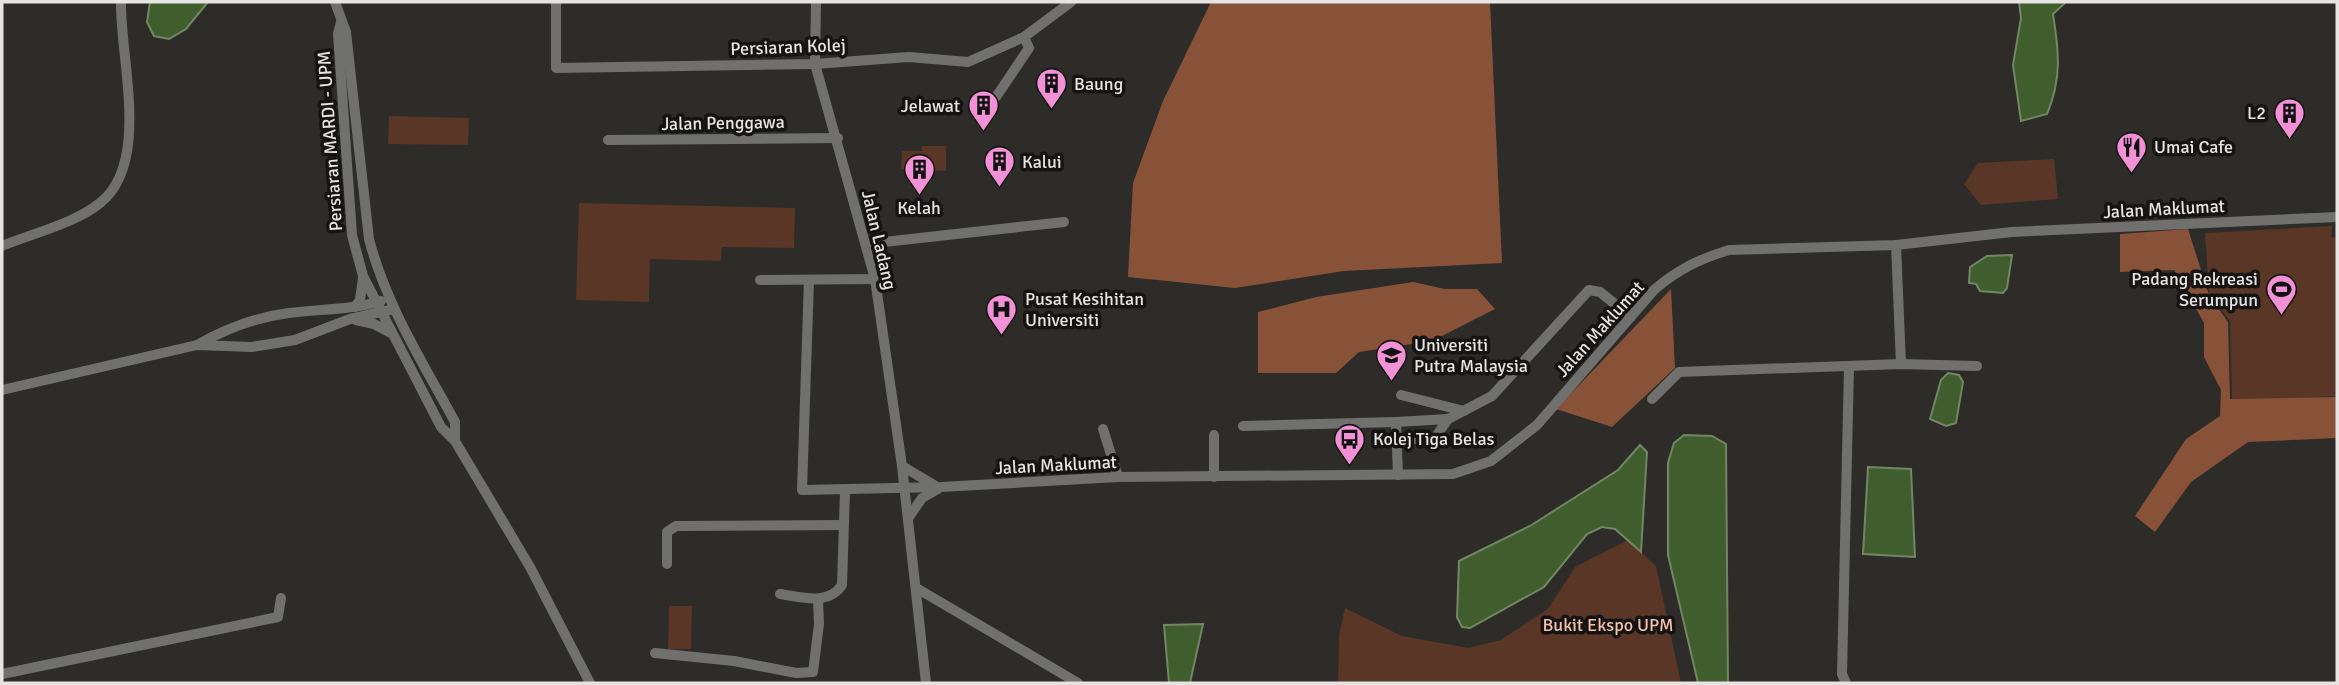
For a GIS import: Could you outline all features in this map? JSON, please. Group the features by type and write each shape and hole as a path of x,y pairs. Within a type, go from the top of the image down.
{"street":[{"path":"2,246 83,213 111,193 121,176 128,157 121,2"},
{"name":"Persiaran MARDI - UPM","path":"335,2 346,32 369,239 394,309 455,422 455,441"},
{"name":"Persiaran Kolej","path":"556,2 556,68 815,64 909,58 968,62 1024,37 1070,2"},
{"name":"Jalan Ladang","path":"816,2 815,64 838,138 875,279 909,517 926,683"},
{"name":"Persiaran MARDI - UPM","path":"341,22 338,34 352,235 363,276 442,428 455,441 530,567 590,683"},
{"path":"996,97 1029,48 1024,37"},
{"name":"Jalan Penggawa","path":"608,140 838,138"},
{"name":"Jalan Maklumat","path":"809,280 802,490 845,491 1118,477 1453,474 1492,461 1537,425 1672,274 1697,261 1729,250 1896,245 2012,232 2337,217"},
{"path":"866,244 1064,222"},
{"path":"1896,245 1901,364"},
{"path":"355,307 360,300 363,276"},
{"path":"760,280 875,279"},
{"path":"1243,426 1448,419 1492,396 1588,290 1600,292 1631,317"},
{"path":"2,390 197,345 252,346 295,340 378,307 389,298"},
{"path":"197,345 221,332 291,312 355,307 394,309"},
{"path":"350,319 374,324 391,333"},
{"path":"247,324 252,346"},
{"path":"1652,399 1679,372 1901,364 1977,366"},
{"path":"1846,683 1842,674 1849,367"},
{"path":"1401,395 1464,411"},
{"path":"1397,440 1435,438 1448,419"},
{"path":"1396,422 1398,475"},
{"path":"1103,429 1118,477"},
{"path":"1214,435 1214,477"},
{"path":"902,466 927,483 942,487"},
{"path":"909,517 922,498 942,487"},
{"path":"780,594 818,599 836,594 842,585 845,491"},
{"path":"667,564 667,533 676,526 843,525"},
{"path":"918,590 1078,683"},
{"path":"2,674 278,617 281,598"},
{"path":"656,653 734,661 796,673 813,672 819,624 818,599"}],"green space":[{"path":"389,116 469,118 468,145 388,144"},
{"path":"922,146 946,146 946,171 901,169 902,151 922,151"},
{"path":"2054,159 2058,199 1981,205 1964,184 1978,163"},
{"path":"579,203 795,208 794,248 722,247 721,261 650,259 649,302 576,300"},
{"name":"Padang Rekreasi Serumpun","path":"2332,226 2331,237 2337,238 2337,396 2232,401 2230,321 2209,294 2205,233"},
{"name":"Bukit Ekspo UPM","path":"1628,540 1656,566 1681,683 1338,683 1339,635 1345,608 1402,636 1468,648 1501,640 1548,609 1575,567"},
{"path":"669,606 692,606 691,649 668,649"}],"shaded area":[{"path":"150,2 208,2 186,29 169,39 154,36 147,22"},
{"path":"1211,2 1490,2 1502,263 1344,271 1235,288 1128,277 1133,183 1163,101"},
{"path":"2019,2 2066,2 2053,14 2058,65 2052,101 2047,114 2021,121 2013,65 2021,18"},
{"path":"2188,229 2209,295 2228,322 2230,399 2337,397 2337,438 2248,442 2191,482 2155,532 2135,516 2186,439 2220,416 2221,390 2204,357 2204,323 2174,270 2120,272 2120,234"},
{"path":"2012,255 2007,288 2003,293 1980,291 1976,284 1969,283 1970,267 1987,256"},
{"path":"1413,282 1445,289 1477,289 1495,309 1432,341 1359,352 1336,373 1258,373 1258,312 1316,297"},
{"path":"1671,289 1675,368 1612,427 1556,409"},
{"path":"1948,373 1959,375 1963,382 1956,423 1946,426 1930,419 1941,380"},
{"path":"1684,435 1712,436 1726,444 1728,683 1698,683 1668,555 1668,463 1674,443"},
{"path":"1640,445 1647,452 1641,552 1615,529 1602,527 1587,534 1544,587 1470,628 1462,627 1457,617 1459,561 1530,526 1618,470"},
{"path":"1868,467 1911,469 1915,557 1863,554"},
{"path":"1203,624 1190,683 1169,683 1164,625"}],"place":[{"name":"Baung","path":"1051,111"},
{"name":"Jelawat","path":"983,133"},
{"name":"L2","path":"2289,140"},
{"name":"Umai Cafe","path":"2131,174"},
{"name":"Kalui","path":"999,189"},
{"name":"Kelah","path":"919,197"},
{"name":"Padang Rekreasi Serumpun","path":"2281,316"},
{"name":"Pusat Kesihitan Universiti","path":"1002,336"},
{"name":"Universiti Putra Malaysia","path":"1391,382"},
{"name":"Kolej Tiga Belas","path":"1350,466"}]}
